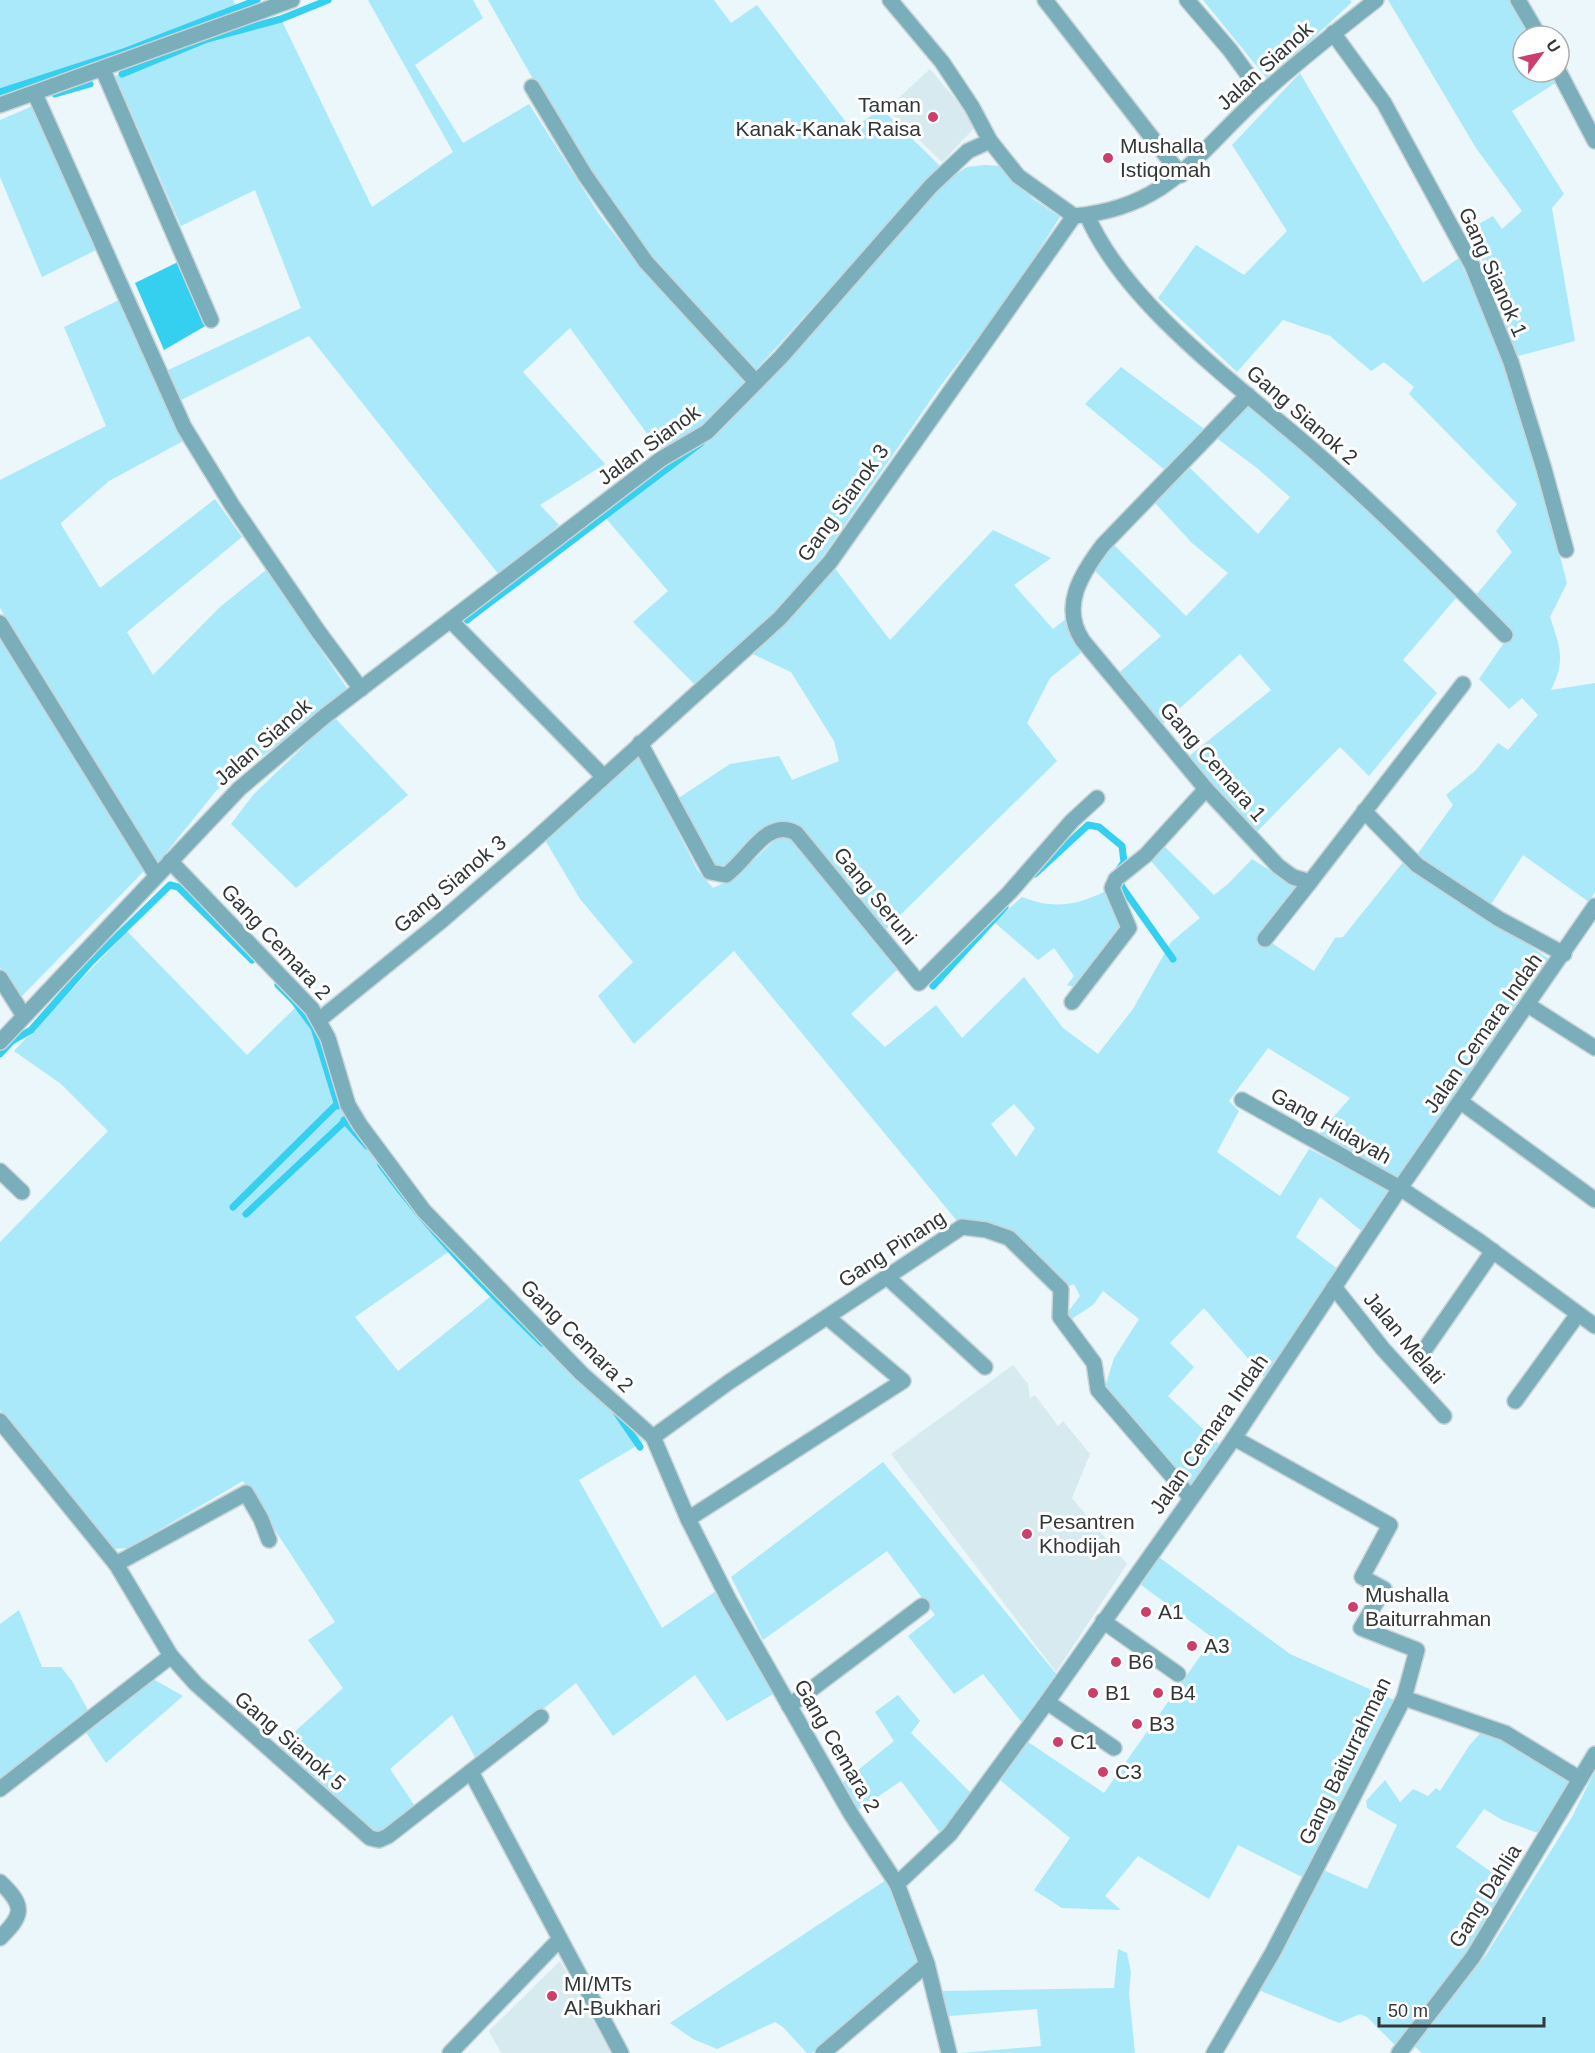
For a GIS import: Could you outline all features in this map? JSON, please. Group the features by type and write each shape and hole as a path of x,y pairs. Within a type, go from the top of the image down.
{"street":[{"path":"0,105 103,70 292,0"},
{"path":"890,0 942,62 972,107 990,141 1018,176 1081,215"},
{"path":"1045,0 1181,175"},
{"path":"1187,0 1230,50 1262,94"},
{"name":"Jalan Sianok","path":"1081,215 1133,204 1166,186 1181,175 1262,94 1333,33 1376,0"},
{"path":"1518,0 1532,24"},
{"name":"Gang Sianok 1","path":"1333,33 1384,104 1472,265 1511,362 1566,550"},
{"path":"103,70 211,320"},
{"path":"1565,84 1595,141"},
{"path":"532,87 585,175 646,262 756,382"},
{"path":"34,93 184,427 245,525 361,689"},
{"name":"Jalan Sianok","path":"0,1042 239,789 361,689 661,459 707,432 756,382 931,186 969,151 990,141"},
{"name":"Gang Sianok 2","path":"1081,215 1116,263 1159,315 1404,533 1504,635"},
{"name":"Gang Sianok 3","path":"319,1020 440,922 530,844 780,618 830,562 1081,215"},
{"name":"Gang Cemara 1","path":"1248,395 1103,545 1083,571 1073,601 1074,624 1083,641 1206,789 1278,866 1293,878 1310,882"},
{"path":"451,621 603,776"},
{"path":"0,623 156,875"},
{"path":"1265,939 1464,684"},
{"name":"Gang Seruni","path":"640,743 710,872 726,875 736,868 771,831 780,827 796,833 919,983 1002,901 1072,821 1097,798"},
{"path":"1072,1002 1130,928 1112,888 1121,875 1146,855 1206,789"},
{"path":"1364,811 1417,865 1499,919 1563,954"},
{"name":"Gang Cemara 2","path":"170,861 319,1020 328,1038 348,1104 360,1125 424,1211 582,1374 653,1437 688,1519 729,1600 851,1814 897,1884"},
{"name":"Jalan Cemara Indah","path":"897,1884 950,1834 1047,1702 1234,1438 1400,1188 1595,906"},
{"path":"0,978 24,1016"},
{"path":"1528,1005 1595,1048"},
{"name":"Gang Hidayah","path":"1242,1100 1400,1188 1493,1251 1595,1326"},
{"path":"1461,1102 1595,1200"},
{"path":"0,1171 22,1192"},
{"name":"Gang Pinang","path":"653,1437 962,1227 986,1230 1009,1238 1061,1289 1060,1317 1094,1364 1098,1390 1191,1498"},
{"path":"1425,1349 1493,1251"},
{"path":"887,1277 985,1368"},
{"name":"Jalan Melati","path":"1334,1287 1383,1349 1444,1416"},
{"path":"1515,1401 1578,1314"},
{"path":"688,1519 903,1381 827,1317"},
{"name":"Gang Sianok 5","path":"0,1421 116,1564 171,1656 218,1706 374,1840 388,1836 471,1772"},
{"name":"Gang Baiturrahman","path":"1214,2053 1273,1952 1404,1698 1417,1650 1361,1628 1384,1588 1362,1577 1390,1525 1234,1438"},
{"path":"116,1564 246,1493 261,1519 269,1540"},
{"path":"789,1706 922,1606"},
{"path":"1103,1621 1178,1674"},
{"path":"0,1789 171,1656"},
{"path":"1404,1698 1505,1733 1580,1779"},
{"path":"1047,1702 1114,1748"},
{"path":"541,1717 471,1772 621,2053"},
{"name":"Gang Dahlia","path":"1401,2052 1473,1957 1595,1754"},
{"path":"0,1882 15,1897 20,1909 17,1919 0,1938"},
{"path":"897,1884 927,1964 949,2053"},
{"path":"450,2053 560,1940"},
{"path":"823,2053 927,1964"}],"shaded area":[{"path":"0,0 233,0 237,8 126,51 0,92"},
{"path":"368,0 473,0 483,18 415,65 463,143 529,104 599,214 638,265 744,382 707,424 659,450 570,328 523,372 605,464 540,505 559,525 500,576 309,336 179,401 166,371 301,308 255,190 181,226 115,76 207,39 281,19 372,207 453,152"},
{"path":"488,0 714,0 731,23 757,5 852,130 881,108 940,166 755,371 678,286 623,219 559,124"},
{"path":"1203,0 1350,0 1352,2 1268,80"},
{"path":"1388,0 1510,0 1523,24 1511,24 1511,84 1554,84 1512,111 1564,194 1552,208 1575,341 1518,356 1495,307 1473,227 1493,216 1502,229 1522,211 1476,148"},
{"name":"Taman Kanak-Kanak Raisa","path":"930,69 977,125 942,162 887,109"},
{"path":"1300,73 1423,283 1459,258 1496,343 1524,417 1567,583 1550,617 1560,654 1559,670 1551,690 1595,683 1595,892 1589,902 1523,855 1490,906 1416,856 1453,805 1446,795 1476,770 1498,743 1508,750 1538,715 1522,698 1509,709 1479,679 1512,631 1476,595 1512,552 1496,531 1517,504 1409,394 1414,387 1384,362 1371,371 1330,336 1283,320 1237,372 1158,298 1196,245 1244,275 1287,231 1232,145"},
{"path":"35,105 100,248 42,277 0,177 0,120"},
{"path":"1003,166 1033,199 1060,217 1013,291 939,388 823,556 772,619 694,684 633,622 668,591 604,516 710,436 813,332 944,182 967,167"},
{"path":"121,299 185,440 109,481 61,523 62,526 100,588 215,499 242,537 127,632 153,675 220,607 266,570 349,691 216,791 157,864 70,728 0,608 0,480 106,426 64,327"},
{"path":"1121,367 1211,434 1171,475 1085,404"},
{"path":"1248,395 1462,591 1403,660 1437,693 1369,776 1340,747 1251,838 1183,761 1271,690 1240,654 1157,729 1113,678 1161,636 1094,570 1114,545 1186,616 1228,573 1192,543 1155,503 1190,468 1258,534 1290,497 1257,468 1211,434"},
{"path":"993,530 1051,558 1014,585 1053,629 1072,614 1088,647 1050,678 1027,723 1057,761 880,935 788,829 718,874 671,803 730,764 779,756 792,780 839,761 834,741 791,672 744,650 830,562 890,640"},
{"path":"0,637 145,870 20,998 0,967"},
{"path":"334,717 408,795 296,888 231,824 253,795"},
{"path":"638,754 698,871 713,888 736,877 780,835 788,836 803,847 900,967 851,1014 885,1047 936,1005 962,1038 1024,977 1063,1028 1098,1054 1133,1009 1171,942 1200,918 1146,855 1159,841 1214,895 1252,859 1296,887 1260,935 1314,971 1335,938 1343,937 1408,856 1417,865 1549,959 1526,1000 1400,1179 1316,1137 1350,1098 1268,1048 1229,1101 1239,1111 1217,1152 1280,1196 1309,1149 1392,1191 1365,1234 1320,1197 1296,1237 1339,1270 1264,1377 1204,1308 1170,1343 1194,1367 1168,1396 1220,1445 1190,1490 1105,1387 1114,1358 1139,1319 1103,1291 1093,1305 1070,1320 1065,1316 1080,1296 1074,1284 1061,1289 1009,1238 962,1227 734,951 634,1044 598,996 633,962 580,899 545,840","holes":["1014,1104 1035,1128 1016,1157 991,1124"]},
{"path":"1104,892 1111,896 1120,926 1074,987 1067,985 1074,976 1054,948 1038,960 994,922 1022,897 1043,903 1063,904 1073,903"},
{"path":"127,931 247,1055 295,1008 317,1026 345,1104 454,1248 355,1317 398,1371 496,1292 625,1419 643,1442 579,1480 662,1628 716,1591 775,1693 727,1721 695,1675 613,1736 576,1683 477,1761 452,1715 390,1769 415,1806 379,1834 278,1747 343,1688 308,1640 335,1622 243,1481 128,1548 111,1549 0,1410 0,1242 108,1131 61,1084 14,1051"},
{"name":"Pesantren Khodijah","path":"1013,1365 1028,1384 1030,1398 1035,1395 1058,1426 1063,1421 1090,1454 1072,1498 1127,1564 1056,1672 891,1454"},
{"path":"883,1462 1058,1676 1023,1724 983,1674 954,1694 908,1636 935,1615 887,1551 763,1640 731,1577"},
{"path":"1152,1552 1290,1654 1399,1702 1306,1879 1238,1845 1209,1899 1138,1856 1105,1896 1121,1910 1062,1908 1034,1890 1070,1838 1000,1780 1028,1742 1104,1793 1213,1638 1133,1579"},
{"path":"19,1610 42,1667 61,1667 72,1681 89,1712 0,1783 0,1624"},
{"path":"153,1679 183,1696 106,1763 85,1731"},
{"path":"898,1695 920,1721 911,1733 971,1793 941,1834 901,1781 858,1810 842,1783 894,1741 875,1712"},
{"path":"1484,1729 1572,1780 1541,1834 1502,1820 1484,1809 1456,1847 1511,1886 1472,1949 1396,2046 1367,2017 1360,2014 1339,2023 1256,1989 1321,1869 1367,1889 1397,1825 1367,1808 1366,1801 1385,1780 1400,1802 1413,1789 1428,1796 1436,1788 1440,1791 1469,1746"},
{"path":"1595,1771 1595,2053 1422,2053 1414,2046 1486,1955 1572,1817"},
{"path":"886,1880 917,1962 812,2053 807,2053 783,2027 775,2022 717,2049 693,2039 670,2023"},
{"path":"1118,1949 1127,1953 1131,1972 1129,1993 1135,2053 960,2053 1041,2046 1037,2009 949,2016 940,1991 1114,1988"},
{"name":"MI/MTs Al-Bukhari","path":"560,1961 611,2053 501,2053 489,2031"}],"water":[{"path":"182,260 207,325 164,350 135,283"}],"waterway":[{"path":"0,92 126,51 257,0"},
{"path":"122,74 207,39 281,19 328,0"},
{"path":"55,94 90,84"},
{"path":"467,620 701,443"},
{"path":"1035,874 1088,825 1099,827 1122,846 1124,862 1118,871 1122,887 1173,959"},
{"path":"0,1054 12,1041 31,1030 91,962 170,885 178,887 252,960"},
{"path":"933,986 1005,907"},
{"path":"278,985 294,1001 314,1028 338,1106"},
{"path":"233,1207 337,1104"},
{"path":"344,1120 367,1146"},
{"path":"246,1214 344,1122"},
{"path":"381,1165 418,1213 458,1258 542,1343"},
{"path":"616,1412 640,1447"}],"place":[{"name":"Taman Kanak-Kanak Raisa","path":"933,117"},
{"name":"Mushalla Istiqomah","path":"1108,158"},
{"name":"Pesantren Khodijah","path":"1027,1534"},
{"name":"Mushalla Baiturrahman","path":"1353,1607"},
{"name":"A1","path":"1146,1612"},
{"name":"A3","path":"1192,1646"},
{"name":"B6","path":"1116,1662"},
{"name":"B1","path":"1093,1693"},
{"name":"B4","path":"1158,1693"},
{"name":"B3","path":"1137,1724"},
{"name":"C1","path":"1058,1742"},
{"name":"C3","path":"1103,1772"},
{"name":"MI/MTs Al-Bukhari","path":"552,1996"}]}
